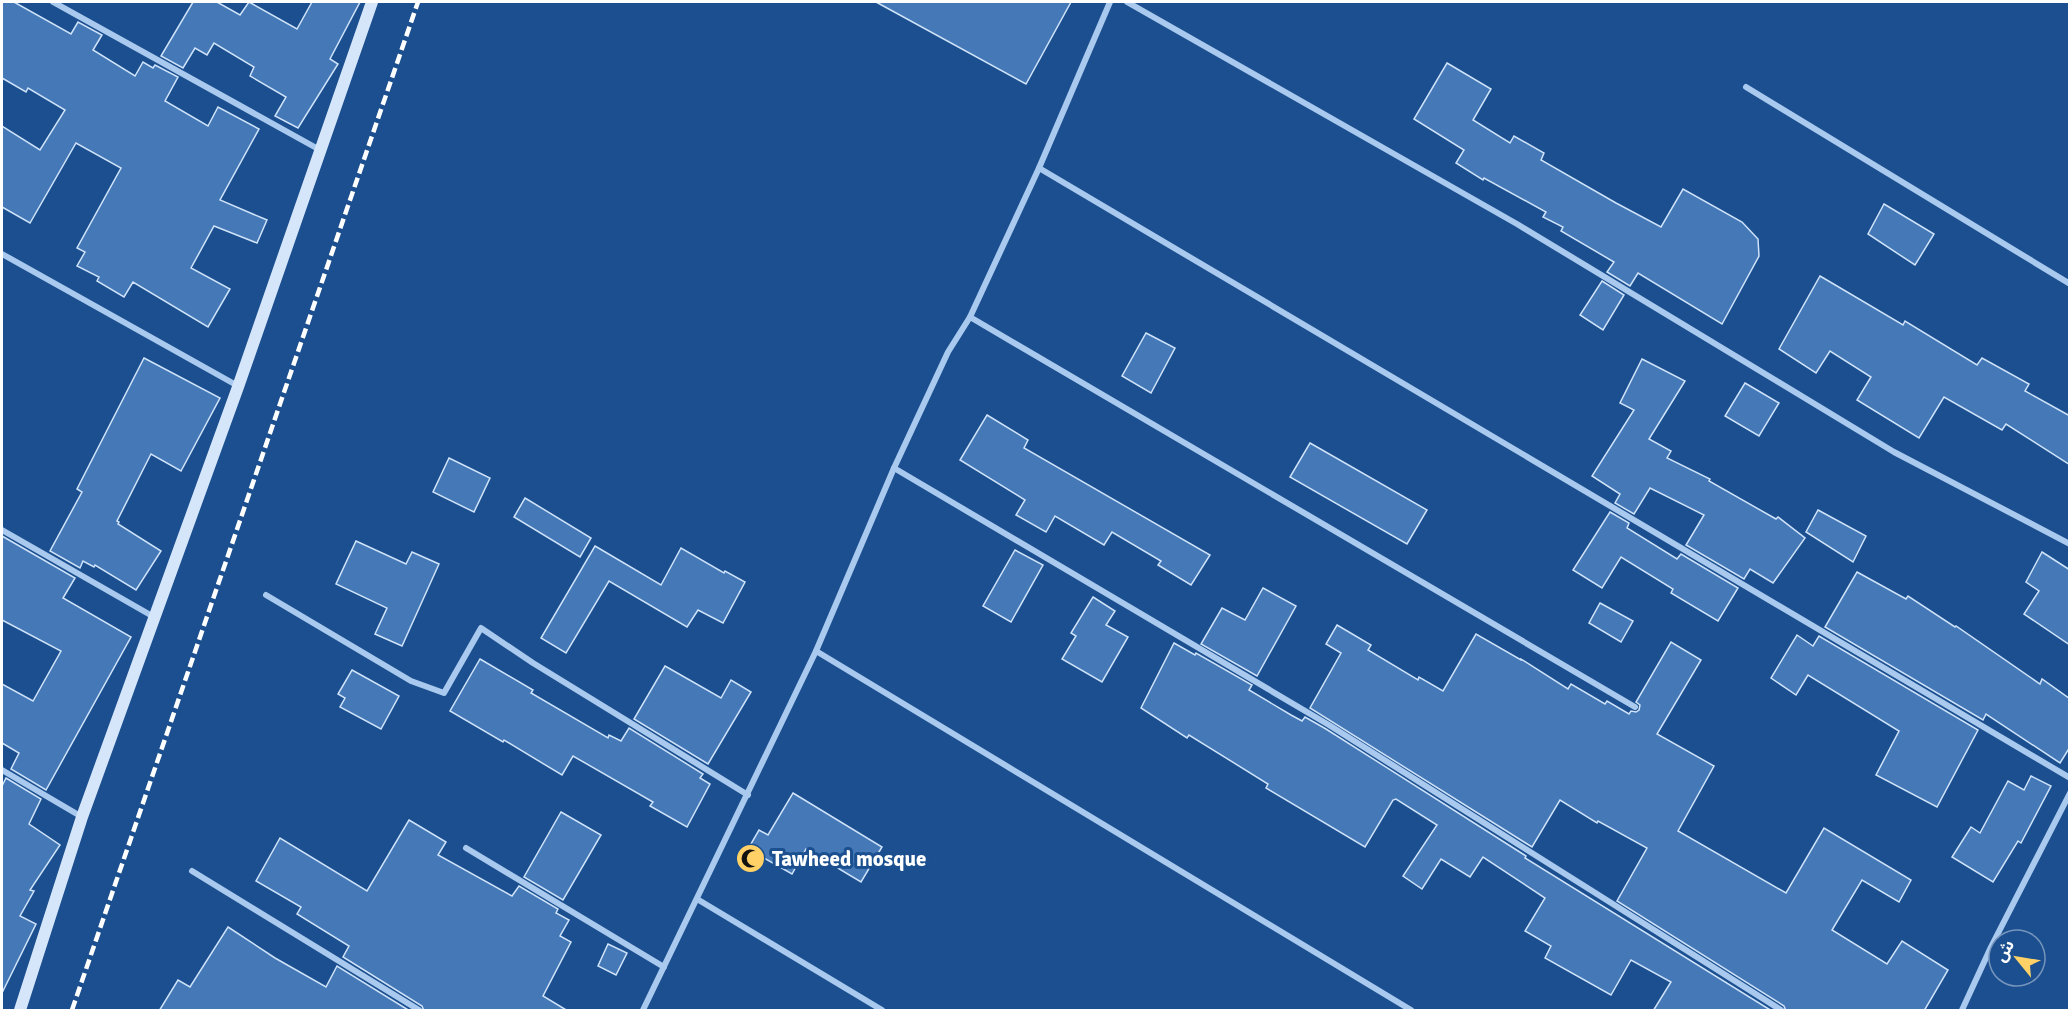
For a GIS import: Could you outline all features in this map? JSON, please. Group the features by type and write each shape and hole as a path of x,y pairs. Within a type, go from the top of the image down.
{"street":[{"path":"53,2 320,150"},
{"path":"20,1011 82,817 238,387 372,2"},
{"path":"644,1011 816,651 894,468 948,352 970,317 1039,168 1110,2"},
{"path":"1127,2 1517,224 1894,452 2070,544"},
{"path":"1746,87 2070,284"},
{"path":"1039,168 2070,778"},
{"path":"2,254 238,387"},
{"path":"970,317 1635,707"},
{"path":"894,468 1329,725 1781,1011"},
{"path":"2,530 154,617"},
{"path":"266,595 411,681 444,693 481,628 533,663 748,795"},
{"path":"816,651 1411,1011"},
{"path":"2,770 82,817"},
{"path":"1962,1011 1991,947 2070,793"},
{"path":"466,848 664,967"},
{"path":"192,871 419,1011"},
{"path":"697,899 882,1011"}],"building":[{"path":"2,2 14,2 71,34 78,22 102,35 93,50 135,76 143,62 153,68 155,65 178,77 165,101 208,126 218,107 259,129 220,200 267,220 257,243 214,226 191,268 230,289 208,327 133,282 124,297 97,281 99,277 77,266 85,252 77,248 121,168 76,143 30,223 2,207 2,126 40,150 65,110 28,88 26,92 2,78"},
{"path":"193,2 217,2 240,15 249,2 297,29 312,2 360,2 330,59 338,64 298,128 275,116 286,97 250,76 254,67 214,43 207,55 195,48 183,68 161,56"},
{"path":"876,2 1071,2 1026,84"},
{"path":"1447,63 1491,89 1473,120 1510,143 1514,136 1544,153 1541,160 1616,203 1661,227 1683,189 1742,222 1758,239 1759,256 1722,324 1638,273 1630,286 1607,272 1614,262 1561,231 1563,227 1543,217 1546,212 1484,178 1483,180 1456,163 1464,150 1414,119"},
{"path":"1884,204 1934,234 1915,265 1868,234"},
{"path":"1820,276 1903,325 1905,321 1977,365 1982,358 2029,384 2025,391 2070,416 2070,465 2006,424 2002,430 1944,397 1919,438 1857,400 1871,377 1830,351 1816,373 1779,349"},
{"path":"1602,281 1624,295 1603,330 1580,315"},
{"path":"1146,333 1175,348 1151,393 1122,376"},
{"path":"144,358 220,398 181,471 151,454 117,521 118,524 161,551 136,590 95,565 94,567 83,561 80,568 50,551 82,492 77,489"},
{"path":"1642,359 1685,381 1649,439 1671,451 1667,458 1710,479 1709,481 1776,519 1778,517 1805,538 1773,583 1750,569 1744,579 1686,545 1704,515 1650,488 1634,514 1615,503 1620,494 1592,476 1634,410 1620,403"},
{"path":"1745,383 1779,403 1759,436 1725,416"},
{"path":"987,415 1028,440 1024,448 1210,555 1191,585 1158,565 1161,561 1112,532 1104,545 1055,516 1046,532 1016,515 1025,500 960,460"},
{"path":"1310,443 1427,510 1407,544 1290,477"},
{"path":"449,458 490,478 474,512 433,492"},
{"path":"525,498 591,538 580,557 514,517"},
{"path":"1818,510 1866,536 1853,562 1806,532"},
{"path":"1610,512 1629,523 1627,528 1677,559 1681,554 1738,588 1718,621 1671,593 1673,589 1621,557 1602,588 1573,570"},
{"path":"2,536 75,578 63,598 131,637 46,790 11,769 19,753 2,743 2,684 33,701 61,651 2,620"},
{"path":"356,541 406,564 412,552 439,564 402,646 375,634 387,608 336,584"},
{"path":"595,546 661,585 681,548 724,573 725,571 745,582 723,623 698,610 687,627 609,581 566,653 541,638"},
{"path":"1015,550 1043,565 1011,622 983,606"},
{"path":"2042,552 2070,570 2070,645 2024,614 2039,591 2026,582"},
{"path":"1857,572 1906,599 1908,596 2040,684 2042,679 2070,699 2070,747 2060,763 1986,714 1983,720 1825,627"},
{"path":"1263,588 1296,606 1257,676 1201,644 1222,608 1245,620"},
{"path":"1093,597 1115,611 1106,625 1128,637 1102,682 1062,659 1076,636 1071,633"},
{"path":"1600,603 1633,621 1621,642 1589,623"},
{"path":"1337,625 1371,645 1368,650 1418,680 1419,677 1443,691 1476,634 1568,689 1571,684 1605,704 1607,701 1629,714 1631,711 1639,710 1640,705 1636,702 1671,642 1701,660 1657,734 1714,766 1678,831 1786,893 1824,828 1911,880 1899,902 1862,880 1832,930 1887,964 1902,941 1948,970 1924,1011 1786,1011 1784,1006 1617,901 1647,848 1598,821 1597,823 1560,800 1532,847 1310,708 1341,653 1326,644"},
{"path":"1797,635 1813,646 1819,636 1978,730 1937,807 1876,775 1899,731 1808,675 1796,695 1771,678"},
{"path":"1174,643 1252,685 1249,690 1291,715 1302,721 1305,717 1326,729 1526,856 1525,858 1772,1011 1653,1011 1671,982 1631,960 1611,995 1545,958 1551,946 1525,931 1545,898 1483,857 1470,877 1441,859 1422,889 1403,876 1437,825 1396,799 1393,800 1365,847 1266,788 1268,784 1189,735 1187,738 1141,708"},
{"path":"480,659 533,690 531,693 608,738 609,735 621,741 629,728 703,774 700,778 710,784 687,827 650,806 653,802 573,756 562,775 450,711"},
{"path":"665,666 721,698 731,680 751,692 708,764 634,719"},
{"path":"352,670 399,696 381,729 340,707 345,698 338,694"},
{"path":"2031,776 2051,786 2021,843 2018,841 1993,882 1952,857 1971,827 1980,833 2008,781 2024,790"},
{"path":"6,778 41,799 29,824 60,845 30,890 34,891 20,916 36,924 2,993 2,786"},
{"path":"793,793 882,847 861,882 806,849 792,874 748,849 759,830 768,835"},
{"path":"561,812 601,835 563,900 524,877"},
{"path":"409,820 446,842 438,855 512,896 519,886 558,909 556,913 569,920 560,936 571,942 543,996 568,1011 424,1011 422,1006 343,957 349,946 297,914 301,907 256,881 280,838 367,891"},
{"path":"228,927 275,958 326,987 337,966 410,1011 159,1011 178,980 190,987"},
{"path":"608,944 627,953 616,975 598,966"}],"railway":[{"path":"72,1010 418,2"}],"place":[{"name":"Tawheed mosque","path":"751,859"}]}
